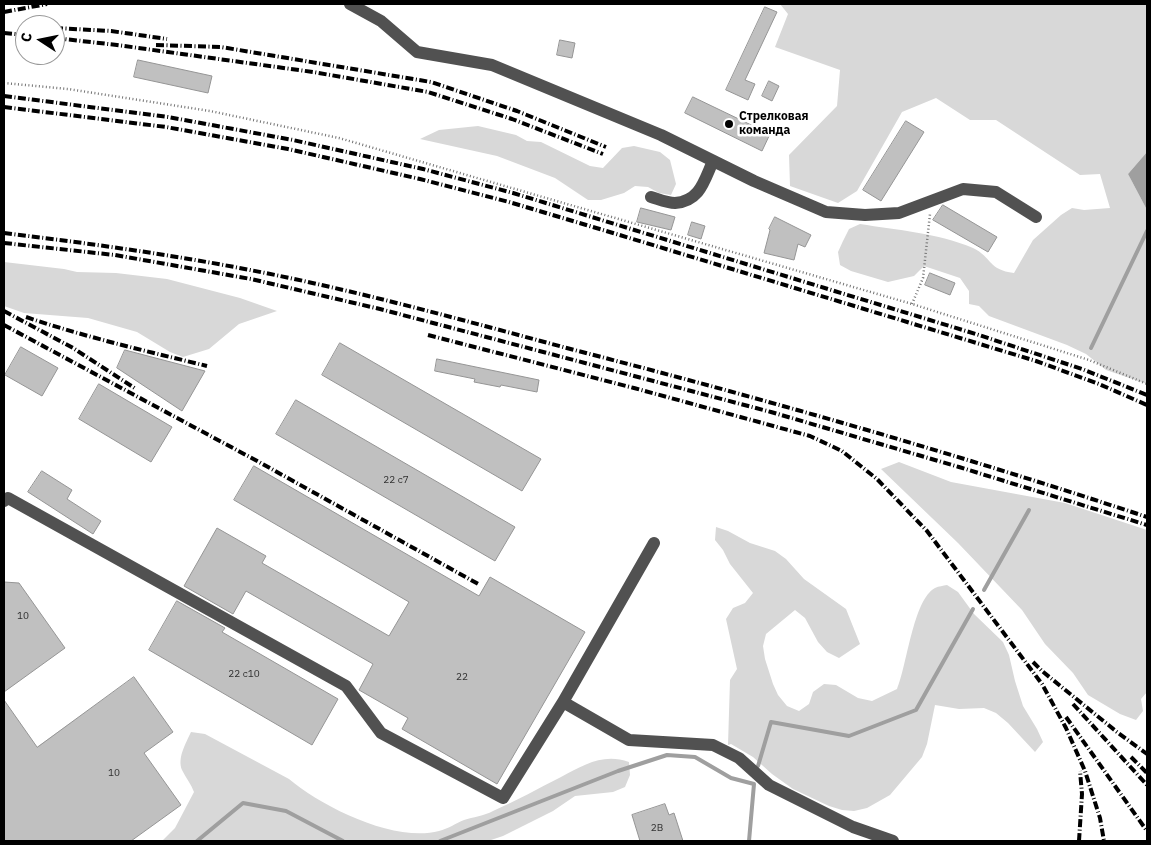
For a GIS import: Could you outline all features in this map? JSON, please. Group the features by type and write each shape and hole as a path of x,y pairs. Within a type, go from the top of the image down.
{"lane":[{"path":"350,4 381,21 417,52 492,65 661,135 754,182 826,212 864,216 899,213 962,189 996,192 1036,217"},
{"path":"651,197 674,203 693,198 702,187 713,161"},
{"path":"6,500 346,686 382,733 503,798 563,702 654,543"},
{"path":"563,702 630,740 713,745 739,758 769,784 853,827 893,841"}],"path":[{"path":"4,84 68,89 210,111 339,138 912,304 1089,360 1147,384"},
{"path":"912,304 922,278 931,201"}],"shaded area":[{"path":"780,4 1147,4 1147,152 1128,174 1147,210 1147,384 1106,370 1086,354 1067,345 989,316 979,306 969,304 969,291 960,278 924,266 914,276 888,282 851,271 840,265 838,252 843,241 849,229 860,224 917,233 960,243 984,255 999,269 1014,273 1033,240 1061,215 1072,208 1084,210 1110,208 1100,174 1080,175 996,120 970,120 936,98 902,112 857,191 838,203 790,186 789,155 837,106 840,70 775,47 788,14"},
{"path":"478,126 516,135 527,141 541,142 590,166 603,168 622,148 634,146 660,152 670,160 676,184 671,195 659,193 648,187 635,186 624,193 601,200 588,200 555,178 497,156 420,139 439,130"},
{"path":"1147,152 1147,210 1128,174"},
{"path":"4,262 77,272 116,273 167,279 240,298 277,311 239,324 209,349 183,357 170,352 137,332 88,318 24,313 4,306"},
{"path":"899,462 951,482 1065,503 1147,530 1147,692 1141,699 1143,711 1136,720 1120,714 1088,695 1073,673 1045,644 1022,610 958,543 881,469"},
{"path":"716,527 750,543 775,551 786,559 804,579 846,609 860,644 839,658 827,652 818,642 805,618 795,610 766,634 763,646 765,659 778,695 787,706 799,711 809,704 813,692 824,684 836,685 858,698 872,701 897,689 921,606 927,595 935,588 947,585 958,592 974,614 1003,642 1009,655 1023,706 1043,742 1035,752 1008,723 996,713 984,708 959,709 935,705 927,744 922,757 890,795 867,808 854,811 829,806 793,789 753,757 731,744 728,745 730,680 737,669 726,619 733,608 745,603 753,593 730,564 715,540"},
{"path":"191,732 205,734 289,779 320,801 339,811 381,827 402,832 421,833 439,831 464,820 490,813 578,768 602,760 611,759 629,762 630,775 625,787 613,792 575,796 553,811 503,836 488,841 162,841 175,828 194,792 181,765 183,751"}],"building":[{"path":"765,7 777,12 745,80 755,84 748,100 726,90"},
{"path":"560,40 575,43 572,58 557,55"},
{"path":"138,60 212,76 208,93 134,77"},
{"path":"769,81 779,86 772,101 762,96"},
{"path":"693,97 770,134 762,151 685,113"},
{"path":"906,121 924,132 881,201 863,190"},
{"path":"943,205 997,237 988,252 933,220"},
{"path":"641,208 675,217 671,230 637,222"},
{"path":"775,217 811,235 805,247 798,244 794,260 764,253 769,229"},
{"path":"692,222 705,226 701,239 688,235"},
{"path":"930,273 955,283 950,295 925,285"},
{"path":"340,343 541,459 522,491 322,375"},
{"path":"21,347 58,368 42,396 5,375"},
{"path":"125,350 205,371 182,411 117,368"},
{"path":"437,359 539,380 537,392 474,382 475,379 435,371"},
{"path":"99,384 172,427 151,462 79,419"},
{"path":"296,400 515,527 495,561 276,434"},
{"path":"254,466 479,596 490,577 585,632 497,784 402,729 408,718 359,690 373,664 246,591 233,614 184,586 217,528 266,556 262,563 389,636 409,602 234,500"},
{"path":"42,471 72,490 67,499 101,521 93,534 28,492"},
{"path":"4,582 19,583 65,648 4,692"},
{"path":"177,601 225,628 222,632 338,699 312,745 149,650"},
{"path":"134,677 173,732 144,753 181,805 131,841 4,841 4,700 37,747"},
{"path":"665,804 669,815 674,813 683,841 640,841 632,815"}],"waterway":[{"path":"1091,348 1147,231"},
{"path":"984,590 1029,510"},
{"path":"758,766 771,722 849,736 916,710 973,609"},
{"path":"440,841 618,771 667,755 695,757 731,778 754,784 749,841"},
{"path":"197,841 243,803 286,811 343,841"}],"railway":[{"path":"4,12 47,4"},
{"path":"65,29 111,31 167,39"},
{"path":"4,33 15,34"},
{"path":"65,39 313,72 428,92 512,119 603,154"},
{"path":"156,45 221,47 431,82 517,111 606,147"},
{"path":"4,96 168,117 293,140 423,169 513,193 979,335 1082,369 1147,395"},
{"path":"4,107 166,127 288,149 420,179 509,202 1036,361 1099,384 1147,405"},
{"path":"4,233 188,259 291,278 373,297 793,409 935,450 1147,517"},
{"path":"4,243 115,255 251,279 380,309 771,412 1147,525"},
{"path":"4,311 73,348 136,389"},
{"path":"26,317 93,337 207,366"},
{"path":"4,325 259,462 480,585"},
{"path":"428,335 810,436 842,451 877,479 927,531 1042,684 1066,728 1085,771 1100,818 1104,841"},
{"path":"1033,662 1117,732 1147,754"},
{"path":"1073,704 1147,785"},
{"path":"1066,717 1147,831"},
{"path":"1131,757 1147,773"},
{"path":"1079,841 1082,794 1080,771"}],"place":[{"name":"Стрелковая команда","path":"729,124"}]}
